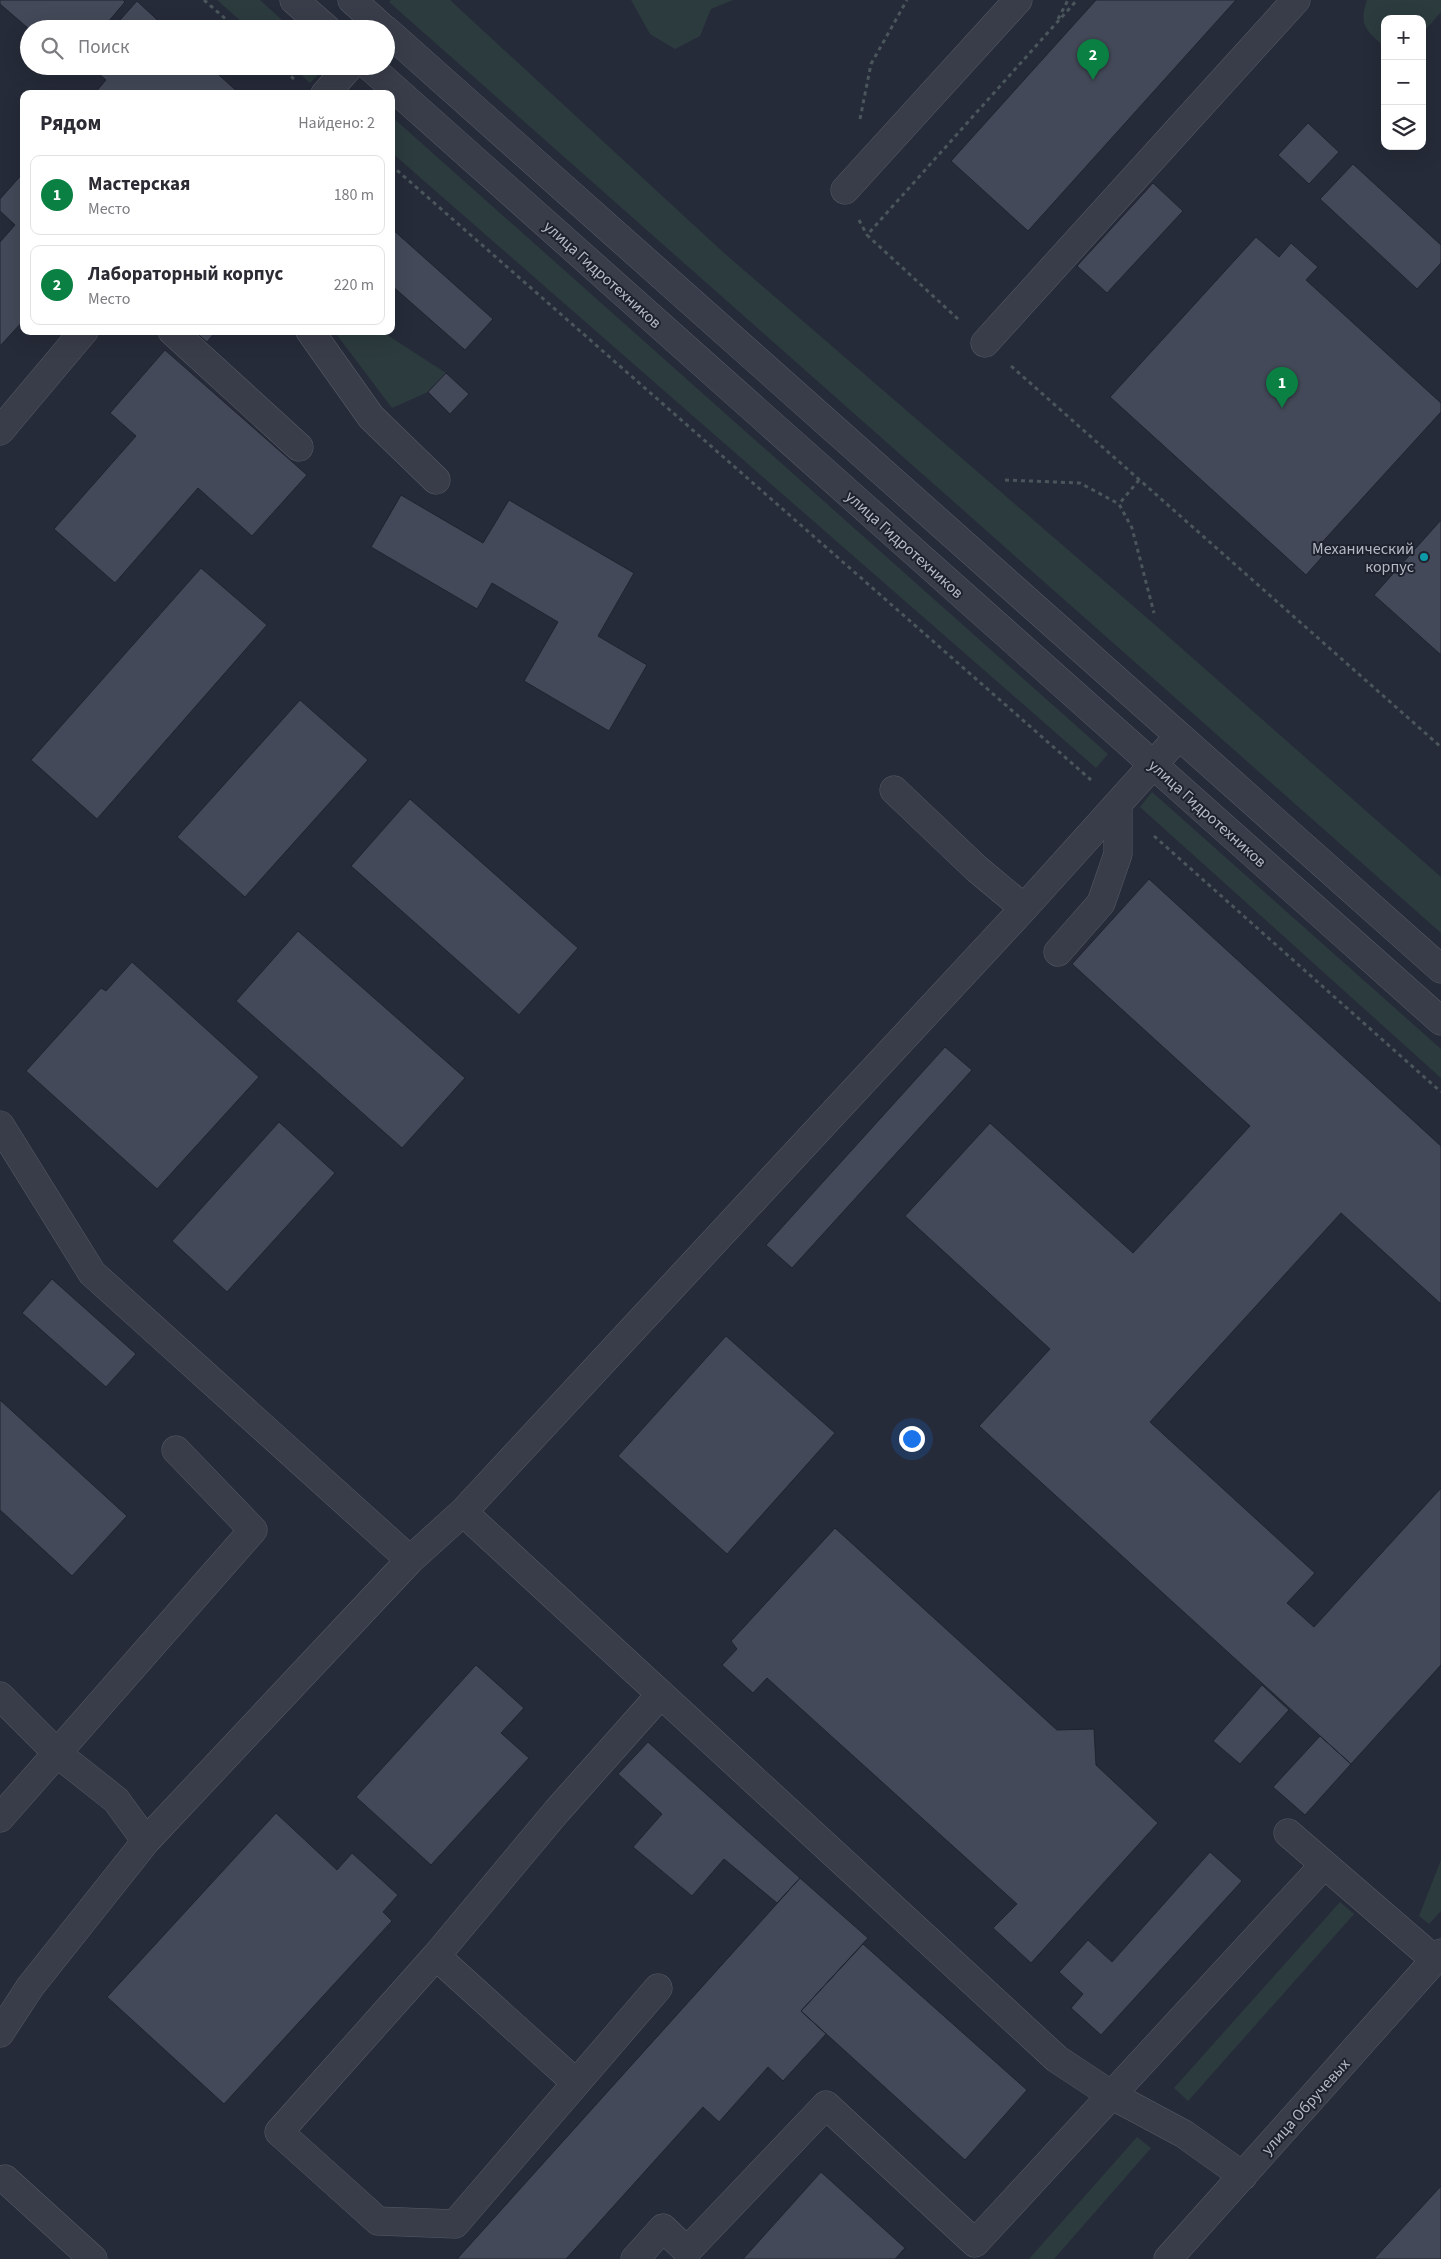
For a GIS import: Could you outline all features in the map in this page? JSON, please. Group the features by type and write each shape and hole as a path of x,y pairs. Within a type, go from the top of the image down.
{"street":[{"path":"294,0 317,20"},
{"path":"845,190 1018,0"},
{"path":"985,343 1296,0"},
{"path":"345,20 358,2 375,20"},
{"path":"395,39 1441,969"},
{"path":"329,90 342,75"},
{"name":"улица Гидротехников","path":"379,75 1441,1021"},
{"path":"0,431 81,335"},
{"path":"176,335 299,447"},
{"path":"313,335 371,417 436,480"},
{"path":"0,2033 30,1987 146,1840 410,1560 463,1512 1024,908 1179,736"},
{"path":"894,790 977,869 1024,908"},
{"path":"1058,952 1101,903 1118,854 1118,804"},
{"path":"0,1125 92,1274 410,1560"},
{"path":"0,1818 253,1530 176,1450"},
{"path":"463,1512 1057,2058 1113,2096 1184,2134 1243,2176"},
{"path":"658,1988 575,2082 455,2224 378,2221 279,2132 436,1956 557,1811 661,1694"},
{"path":"0,1696 58,1754 116,1800 146,1840"},
{"path":"1288,1833 1324,1865 1438,1957"},
{"path":"635,2259 663,2228 688,2251 826,2105 975,2243 1113,2096 1324,1865"},
{"path":"436,1956 575,2082"},
{"name":"улица Обручевых","path":"1168,2259 1438,1957"},
{"path":"0,1992 30,1987"},
{"path":"5,2179 93,2259"}],"path":[{"path":"204,0 227,20"},
{"path":"1055,25 1068,0"},
{"path":"1077,0 867,235 985,343 1441,747"},
{"path":"395,169 1118,804 1441,1092"},
{"path":"1005,480 1080,483 1119,504 1132,528 1154,613"},
{"path":"1119,504 1139,480"}],"shaded area":[{"path":"217,0 260,0 282,20 240,20"},
{"path":"391,0 450,0 724,253 1154,624 1441,877 1441,933 389,2"},
{"path":"631,0 733,0 711,9 700,36 675,49 650,34"},
{"path":"1367,0 1441,0 1441,12 1426,29 1426,15 1381,15 1381,44 1366,27 1363,16"},
{"path":"302,75 318,75 310,83"},
{"path":"395,120 1108,754 1096,768 395,155"},
{"path":"337,335 387,335 446,373 428,392 392,408"},
{"path":"1152,792 1441,1049 1441,1078 1140,807"},
{"path":"1441,1860 1441,1911 1429,1924 1419,1916"},
{"path":"1340,1902 1354,1914 1188,2101 1174,2088"},
{"path":"1137,2137 1151,2148 1054,2259 1029,2259"}],"building":[{"path":"0,0 123,0 125,2 110,20 20,21 0,4"},
{"path":"1096,0 1236,0 1028,231 951,161"},
{"path":"137,1 157,20 120,20"},
{"path":"100,75 219,75 236,90 97,90 106,80"},
{"path":"1308,123 1339,152 1309,184 1278,155"},
{"path":"1353,164 1441,245 1441,263 1417,289 1320,199"},
{"path":"20,176 20,324 0,346 0,242 15,225 0,211 0,199"},
{"path":"1153,183 1183,211 1107,293 1077,266"},
{"path":"395,232 493,319 465,350 395,289"},
{"path":"1256,237 1279,257 1291,243 1318,267 1306,280 1441,403 1441,412 1316,549 1323,556 1306,575 1110,397"},
{"path":"199,335 213,335 207,342"},
{"path":"165,350 307,475 252,536 198,488 115,583 54,529 136,436 110,413"},
{"path":"446,373 469,394 450,414 428,392"},
{"path":"401,495 483,543 509,500 634,573 598,636 647,665 609,731 524,681 558,622 492,583 477,609 371,547"},
{"name":"Механический корпус","path":"1441,520 1441,655 1374,595"},
{"path":"201,568 267,625 97,819 31,760"},
{"path":"300,700 368,760 245,897 177,837"},
{"path":"410,799 578,948 519,1015 351,866"},
{"path":"1149,879 1441,1146 1441,1304 1341,1213 1150,1422 1315,1573 1287,1603 1314,1627 1441,1488 1441,1665 1351,1764 979,1426 1050,1349 905,1216 990,1123 1133,1253 1250,1126 1072,964"},
{"path":"298,931 465,1078 402,1148 236,1001"},
{"path":"132,962 259,1077 157,1189 26,1071 101,988 106,991"},
{"path":"945,1047 972,1070 792,1268 766,1245"},
{"path":"279,1122 335,1173 227,1292 172,1241"},
{"path":"52,1279 136,1354 106,1387 22,1313"},
{"path":"726,1336 835,1433 727,1554 618,1456"},
{"path":"0,1400 127,1516 72,1576 0,1510"},
{"path":"835,1528 1057,1730 1094,1729 1096,1765 1158,1823 1031,1963 993,1928 1017,1904 767,1678 753,1693 722,1665 737,1649 731,1641"},
{"path":"476,1665 524,1708 501,1733 529,1758 431,1865 356,1797"},
{"path":"1262,1685 1289,1710 1240,1764 1213,1741"},
{"path":"1320,1736 1351,1764 1305,1815 1273,1787"},
{"path":"648,1742 800,1878 777,1903 724,1859 692,1896 633,1847 662,1814 618,1774"},
{"path":"276,1813 337,1870 352,1853 398,1895 383,1912 392,1921 224,2104 107,1997"},
{"path":"1210,1852 1242,1881 1101,2035 1071,2008 1083,1994 1059,1972 1088,1940 1112,1962"},
{"path":"800,1878 868,1938 801,2011 826,2034 783,2081 768,2067 719,2122 703,2107 566,2259 457,2259"},
{"path":"863,1944 1027,2090 965,2160 801,2011"},
{"path":"821,2172 905,2248 895,2259 743,2259"},
{"path":"1441,2186 1441,2259 1374,2259"}],"place":[{"name":"Лабораторный корпус","path":"1093,80"},
{"name":"Мастерская","path":"1282,408"},
{"name":"Механический корпус","path":"1424,557"}]}
